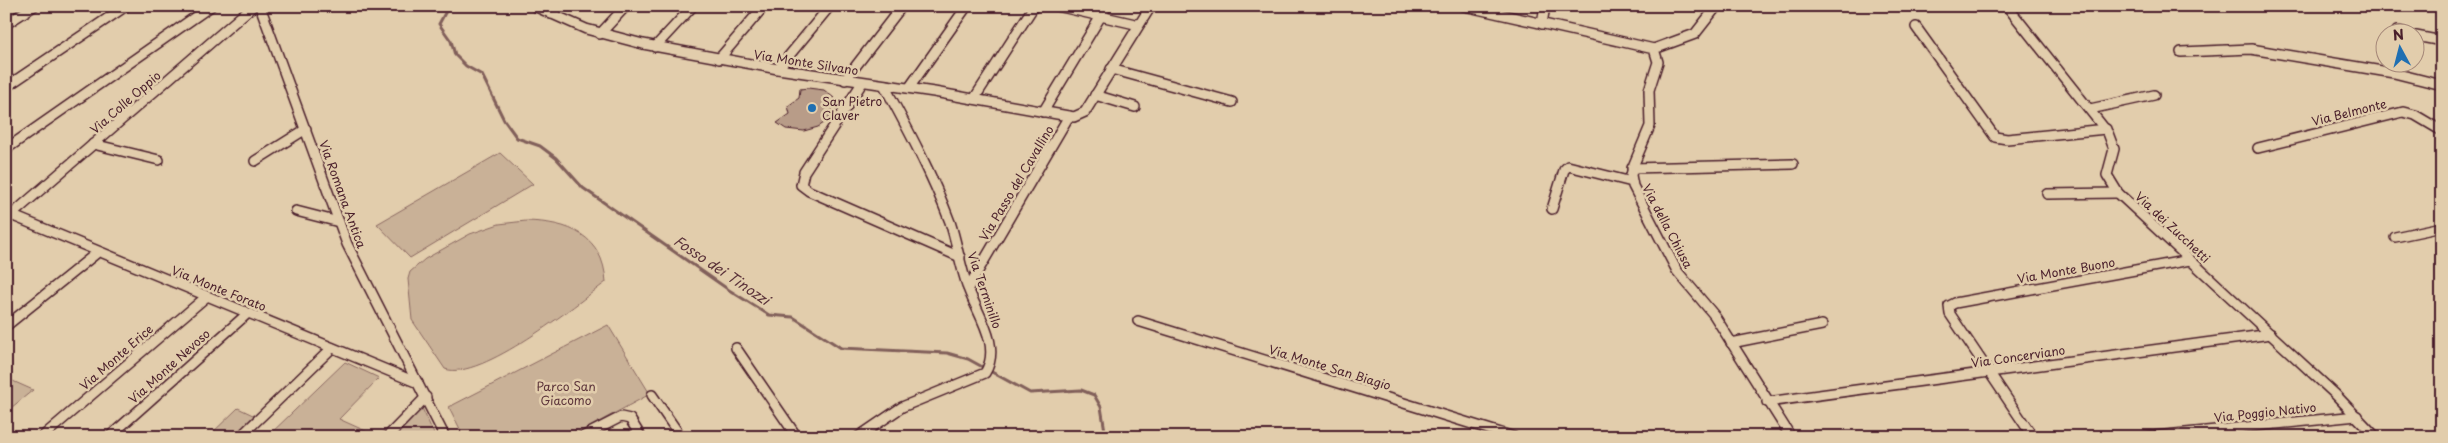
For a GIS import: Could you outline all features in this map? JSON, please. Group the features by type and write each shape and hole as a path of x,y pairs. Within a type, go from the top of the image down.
{"street":[{"path":"6,24 34,6"},
{"path":"6,87 126,6"},
{"path":"6,149 211,6"},
{"name":"Via Colle Oppio","path":"8,216 253,6"},
{"name":"Via Romana Antica","path":"260,6 349,249 446,437"},
{"name":"Via Monte Silvano","path":"534,6 600,34 655,47 862,83 909,88 1043,112 1080,116 1085,112 1095,95"},
{"path":"551,14 560,6"},
{"path":"600,34 626,6"},
{"path":"655,47 693,6"},
{"path":"719,59 764,6"},
{"path":"778,69 830,6"},
{"path":"845,80 902,6"},
{"path":"909,88 967,6"},
{"path":"974,99 1034,6"},
{"path":"1057,6 1135,24"},
{"path":"1043,112 1107,6"},
{"path":"1135,107 1095,95 1151,6"},
{"path":"1464,6 1654,49 1695,34 1717,6"},
{"path":"1542,24 1545,6"},
{"name":"Via dei Zucchetti","path":"2007,6 2106,129 2114,147 2106,174 2118,193 2271,334 2357,416 2376,437"},
{"path":"1916,27 1989,132 1995,137 2007,139 2106,129"},
{"path":"2426,38 2442,41"},
{"name":"Via della Chiusa","path":"1654,49 1658,62 1649,94 1650,128 1632,168 1632,182 1677,271 1710,311 1791,437"},
{"path":"2181,52 2251,49 2394,73 2442,85"},
{"path":"1111,69 1232,102"},
{"path":"862,83 804,172 800,180 801,185 806,190 960,258"},
{"name":"Via Terminillo","path":"858,437 902,407 988,369 993,357 991,346 968,288 944,206 884,85"},
{"path":"2090,109 2154,95"},
{"name":"Via Belmonte","path":"2258,148 2401,112 2412,114 2442,131"},
{"name":"Via Passo del Cavallino","path":"968,288 1069,116"},
{"path":"255,161 306,129"},
{"path":"93,144 159,160"},
{"path":"1632,168 1793,164"},
{"path":"1552,209 1564,170 1568,166 1632,182"},
{"path":"2047,194 2118,193"},
{"path":"296,211 339,222"},
{"name":"Via Monte Forato","path":"8,216 418,383"},
{"path":"2395,237 2442,227"},
{"path":"6,326 98,252"},
{"name":"Via Monte Buono","path":"1990,373 1950,314 1948,308 1955,303 2190,260"},
{"name":"Via Monte Erice","path":"42,437 206,297"},
{"name":"Via Monte Nevoso","path":"109,437 247,314"},
{"name":"Via Monte San Biagio","path":"1138,321 1514,437"},
{"path":"1731,343 1822,325"},
{"name":"Via Concerviano","path":"1767,402 2271,334"},
{"path":"240,437 332,348"},
{"path":"736,348 797,437"},
{"path":"1990,373 2033,437"},
{"path":"652,395 681,437"},
{"path":"387,437 426,397"},
{"name":"Via Poggio Nativo","path":"2146,437 2357,416"},
{"path":"582,437 621,417 630,419 641,437"}],"green space":[{"path":"500,153 533,184 410,258 377,224"},
{"path":"526,221 556,224 581,234 591,242 598,253 606,282 552,323 504,353 481,364 461,370 445,369 412,320 408,279 410,272 425,259 470,234 499,224"},
{"name":"Parco San Giacomo","path":"608,325 650,394 571,437 464,437 449,407"},
{"path":"345,362 379,378 339,419 379,437 267,437"},
{"path":"6,378 33,390 6,412"},
{"path":"421,406 435,436 392,437"},
{"path":"238,408 255,416 234,437 208,437"}],"building":[{"name":"San Pietro Claver","path":"800,89 824,90 834,98 836,104 834,112 827,121 818,127 804,131 786,129 777,123 790,114 788,106 799,98"}],"waterway":[{"name":"Fosso dei Tinozzi","path":"425,6 446,11 439,24 451,41 455,55 466,66 482,75 504,120 517,138 540,146 556,158 583,188 729,290 769,315 793,317 841,348 947,353 968,359 1030,393 1081,390 1094,395 1101,407 1106,437"}],"place":[{"name":"San Pietro Claver","path":"812,108"}]}
